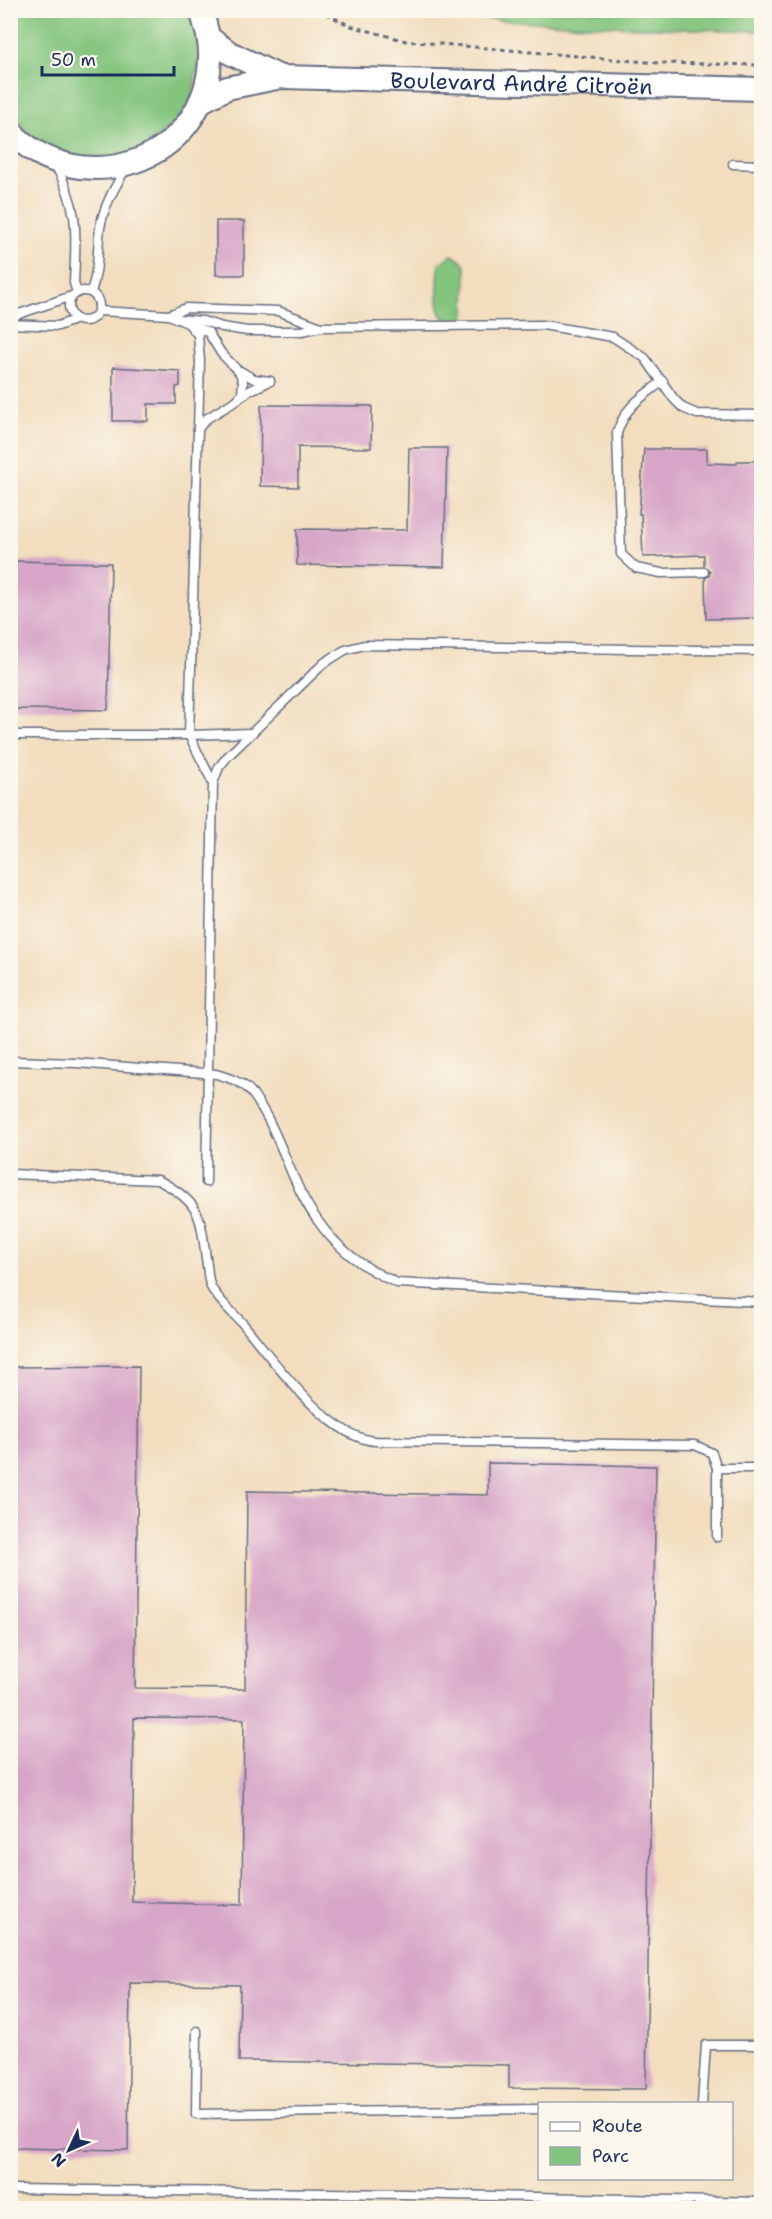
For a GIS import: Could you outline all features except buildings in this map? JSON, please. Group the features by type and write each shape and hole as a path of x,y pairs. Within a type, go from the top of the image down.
{"main road":[{"name":"Boulevard André Citroën","path":"10,130 35,152 53,161 83,168 98,169 129,164 163,147 190,119 200,102 207,82 210,60 209,38 201,10"},
{"name":"Boulevard André Citroën","path":"209,38 253,66 282,77"},
{"name":"Boulevard André Citroën","path":"200,102 227,88 282,77 762,89"}],"lane":[{"path":"10,317 74,294 86,291 98,298 99,311 92,320 82,321 70,311 69,306 74,294 75,213 70,196 53,161"},
{"path":"91,292 97,274 100,227 104,210 129,164"},
{"path":"733,164 762,165"},
{"path":"173,317 186,308 278,311 321,327"},
{"path":"99,311 203,321 247,331 302,331 321,327 543,325 583,331 613,336 645,357 674,399 683,408 697,414 762,415"},
{"path":"173,317 208,332 221,353 237,370 243,382 242,394 237,400"},
{"path":"10,324 58,326 77,319"},
{"path":"188,324 198,335 198,429 189,735 213,783"},
{"path":"198,429 206,419 249,391 270,381 254,378 237,370"},
{"path":"663,381 634,403 622,417 617,433 621,554 636,568 661,573 704,573"},
{"path":"206,1182 213,783 219,767 228,756 324,663 345,650 364,645 762,651"},
{"path":"10,735 252,733"},
{"path":"10,1061 76,1063 232,1078 247,1088 262,1107 281,1143 299,1188 317,1221 334,1242 355,1260 376,1274 397,1283 762,1302"},
{"path":"10,1174 158,1180 179,1191 199,1214 204,1231 210,1287 313,1407 356,1437 375,1441 695,1445 712,1453 717,1468 717,1537"},
{"path":"717,1468 762,1468"},
{"path":"197,2031 196,2114 538,2109"},
{"path":"702,2102 706,2045 762,2045"},
{"path":"10,2189 404,2194 762,2202"}],"path":[{"path":"318,10 351,26 406,41 658,63 762,65"}],"green space":[{"path":"10,11 191,11 201,51 190,100 179,117 164,132 129,152 88,157 68,154 48,147 11,114"},
{"path":"408,11 761,11 761,31 544,23"},
{"path":"452,255 463,262 466,268 465,316 458,321 450,321 443,316 439,308 438,297 439,264"}]}
